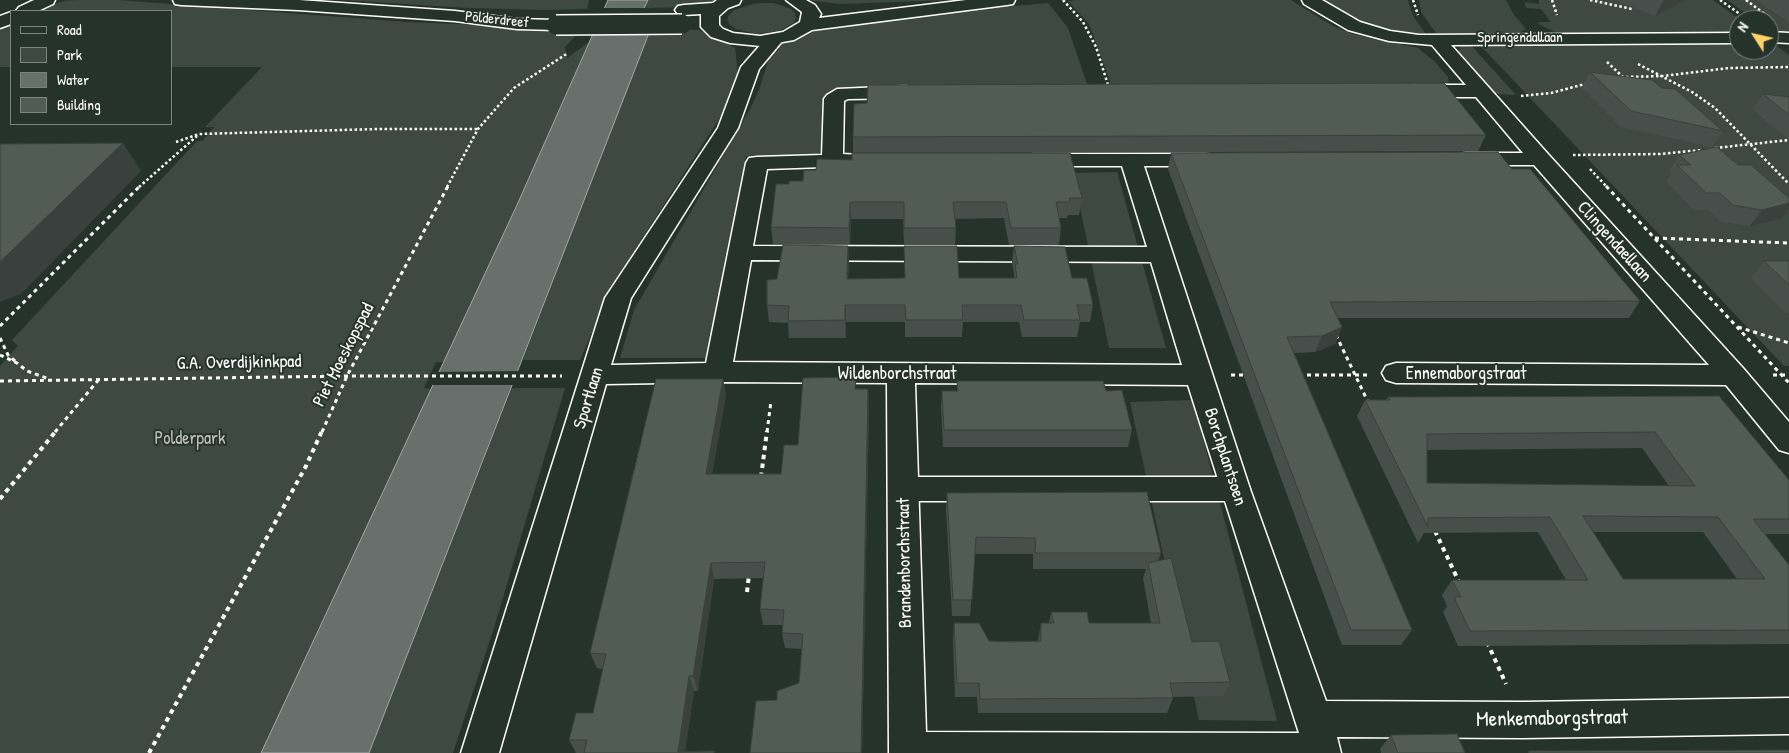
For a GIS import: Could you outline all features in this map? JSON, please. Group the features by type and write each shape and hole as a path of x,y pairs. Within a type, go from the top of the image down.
{"street":[{"path":"15,10 25,0"},
{"path":"27,10 47,0"},
{"path":"181,0 298,5"},
{"path":"279,0 298,5"},
{"path":"733,0 716,8 710,14 710,27 730,38 745,40 775,39 800,31 808,25 1008,0"},
{"name":"Springendallaan","path":"1310,0 1342,20 1365,30 1401,38 1438,41 1470,39 1729,38"},
{"path":"799,2 831,8 973,3"},
{"path":"799,2 812,14 808,25"},
{"name":"Polderdreef","path":"298,5 455,16 517,24 562,18 683,17 716,8"},
{"name":"Polderdreef","path":"683,17 710,27"},
{"name":"Sportlaan","path":"480,753 618,298 728,128 750,67 775,39"},
{"path":"745,40 743,55 750,67"},
{"name":"Clingendaellaan","path":"1438,41 1538,157 1733,375 1789,442"},
{"path":"1393,91 1483,94"},
{"path":"832,160 834,99 844,93 923,92"},
{"path":"1443,159 1538,157"},
{"path":"718,372 757,163 872,160"},
{"path":"1012,160 1229,160"},
{"name":"Borchplantsoen","path":"1131,160 1235,489 1318,736"},
{"path":"740,253 1162,255"},
{"name":"Wildenborchstraat","path":"596,375 718,372 1199,375"},
{"name":"Ennemaborgstraat","path":"1396,373 1733,375"},
{"name":"Brandenborchstraat","path":"901,374 908,752 1318,736"},
{"path":"904,489 1235,489"},
{"name":"Menkemaborgstraat","path":"1318,736 1523,720 1789,716"}],"path":[{"path":"1063,0 1083,22 1096,47 1110,91"},
{"path":"1590,0 1632,9"},
{"path":"1720,0 1734,10"},
{"name":"Piet Moeskopspad","path":"149,753 306,466 348,376 478,129 514,88 571,52"},
{"path":"1636,63 1692,92 1715,108 1789,184"},
{"path":"1613,78 1663,76 1729,68 1789,67"},
{"path":"1483,94 1523,96 1551,94 1592,82"},
{"path":"1518,90 1530,104"},
{"path":"176,142 199,134 378,129 478,129"},
{"path":"0,326 155,171 199,134"},
{"path":"1538,157 1669,154 1789,140"},
{"path":"1570,148 1583,162"},
{"name":"Clingendaellaan","path":"1590,169 1789,383"},
{"path":"1611,238 1789,243"},
{"path":"1738,326 1789,343"},
{"path":"1333,330 1371,409"},
{"path":"0,338 8,354 17,363"},
{"path":"0,355 40,377 57,381"},
{"path":"760,487 774,373"},
{"name":"Ennemaborgstraat","path":"1295,375 1396,373"},
{"path":"1199,375 1247,375"},
{"name":"G.A. Overdijkinkpad","path":"0,381 57,381 100,378 539,376"},
{"path":"0,499 100,378"},
{"path":"1433,526 1462,588"},
{"path":"747,592 750,573"},
{"path":"1486,641 1523,720"}],"green space":[{"name":"Polderpark","path":"117,0 407,22 556,28 579,32 565,47 567,58 589,42 517,205 444,362 436,362 424,388 431,389 261,753 0,753 0,366 18,346 12,340 197,141 202,141 214,127 205,127 262,67 172,67 172,10 36,10 64,1"},
{"path":"341,0 589,0 587,9 543,10 469,8"},
{"path":"648,0 721,0 698,7 643,8"},
{"path":"808,0 951,0 840,4"},
{"path":"1291,0 1333,26 1353,34 1418,48 1434,61 1448,77 1449,87 1112,87 1089,24 1068,1"},
{"path":"1324,0 1408,0 1413,16 1426,34 1400,33 1373,28 1346,16"},
{"path":"1419,0 1506,0 1514,15 1526,29 1517,34 1436,33 1421,12"},
{"path":"1539,0 1713,0 1729,11 1729,33 1557,33 1539,24 1538,22 1551,22 1541,9 1527,8 1525,2 1539,4"},
{"path":"1727,0 1755,0 1770,10 1741,10"},
{"path":"763,3 774,3 791,9 795,13 794,23 779,31 756,34 736,29 727,20 734,10"},
{"path":"1048,3 1068,28 1088,87 854,87 839,89 827,94 825,98 820,154 746,156 709,358 620,358 634,310 750,109 759,90 770,54 778,43 812,29 848,21"},
{"path":"1779,16 1789,23 1789,33 1779,33"},
{"path":"10,23 10,67 0,67 0,30"},
{"path":"651,28 699,30 724,42 735,48 738,75 723,113 614,282 580,360 523,360 624,95"},
{"path":"1729,42 1729,60 1779,60 1779,48 1789,55 1789,366 1784,366 1478,43"},
{"path":"1469,43 1516,95 1493,94 1458,53 1460,46"},
{"path":"1117,172 1166,348 1109,348 1073,173"},
{"path":"512,388 565,388 494,628 453,753 369,753"},
{"path":"1193,400 1277,721 1199,720 1130,402"}],"water":[{"path":"608,0 648,0 639,18 651,28 369,753 261,753 517,205"}],"pier":[{"path":"601,8 646,8 642,17 593,28"},
{"path":"522,371 516,385 430,385 436,372"}],"building":[{"path":"1590,72 1652,80 1662,88 1675,89 1723,131 1631,111"},
{"path":"1444,83 1486,135 853,137 854,104 867,103 868,85"},
{"path":"1763,94 1789,97 1789,115"},
{"path":"123,143 0,262 0,144"},
{"path":"1717,147 1738,165 1751,165 1789,198 1789,203 1762,210 1733,205 1720,193 1706,193 1677,165 1691,165 1679,155"},
{"path":"1498,152 1512,169 1530,169 1640,301 1330,302 1342,327 1322,336 1287,337 1412,630 1351,630 1171,153"},
{"path":"852,153 1070,153 1082,198 1069,198 1070,202 1056,202 1061,228 1011,228 1006,202 953,202 956,228 904,228 904,202 850,202 849,228 771,227 776,184 789,184 789,181 803,181 804,170 816,170 817,159 852,160"},
{"path":"783,245 848,246 847,279 905,278 904,246 957,246 959,278 1017,278 1015,264 1018,264 1014,246 1065,247 1072,278 1087,278 1093,305 1077,305 1080,320 1024,320 1021,305 962,305 963,320 906,320 905,305 845,305 845,320 788,321 789,306 767,305 767,280 777,279"},
{"path":"1764,261 1789,261 1789,285"},
{"path":"856,377 855,389 868,389 861,753 750,753 756,701 777,700 777,691 799,683 803,634 782,633 784,610 760,609 765,562 711,563 693,676 689,676 678,752 714,751 714,753 584,753 587,740 569,740 576,713 593,713 606,654 590,653 656,379 723,379 706,474 781,474 784,445 798,445 803,378"},
{"path":"957,381 1103,381 1106,391 1122,390 1132,430 944,430 942,391 958,391"},
{"path":"1719,396 1789,480 1789,519 1753,519 1789,565 1789,630 1470,631 1454,597 1461,597 1452,580 1588,580 1550,517 1428,518 1428,527 1365,400 1390,400 1388,397","holes":["1655,432 1695,486 1427,483 1427,434","1583,516 1718,517 1765,579 1623,579"]},
{"path":"1147,492 1161,553 1035,553 1036,538 976,537 972,600 953,600 947,493"},
{"path":"1171,558 1192,642 1219,641 1230,682 1170,683 1173,698 980,699 979,683 957,683 954,623 979,623 989,641 1012,642 1041,641 1041,623 1054,623 1051,612 1087,612 1089,623 1160,623 1148,563"},
{"path":"1457,734 1465,753 1398,753 1391,735"},
{"path":"1789,750 1789,753 1529,753 1528,751"}]}
